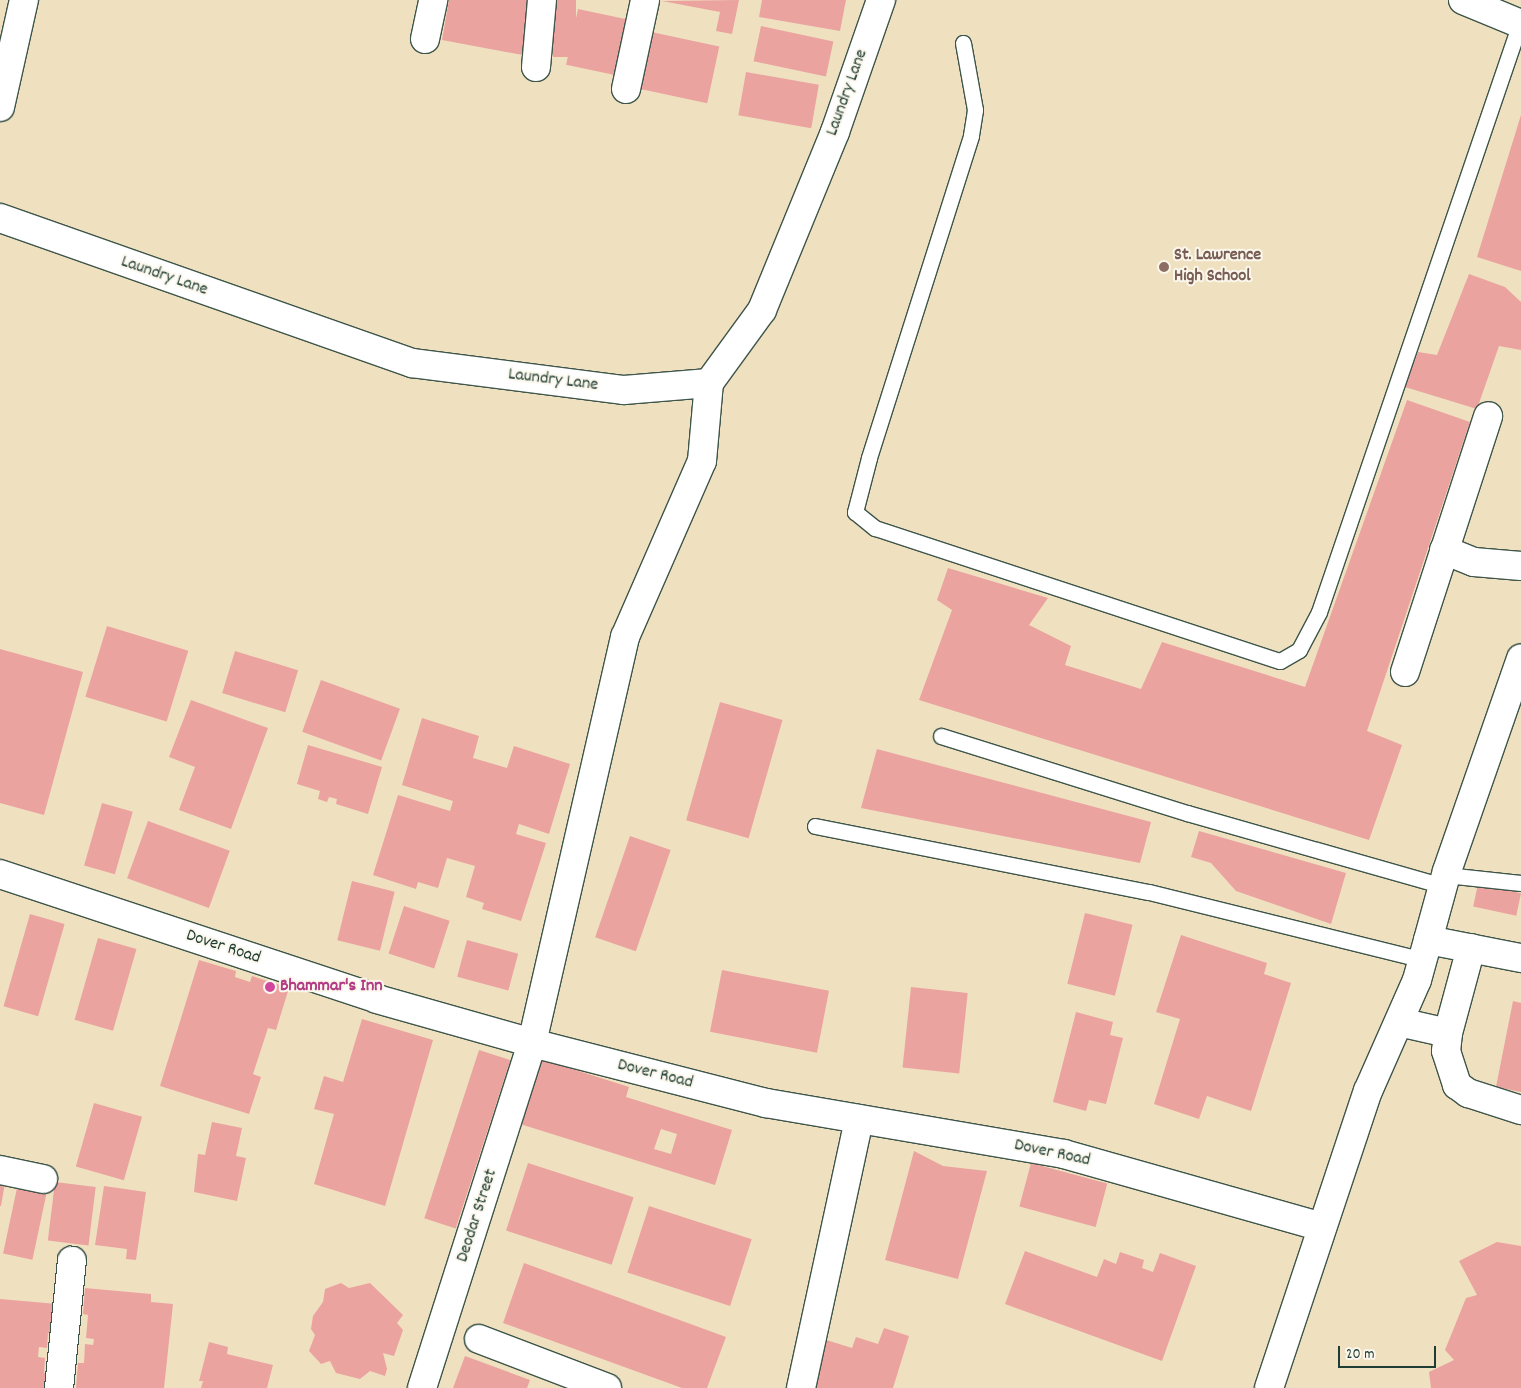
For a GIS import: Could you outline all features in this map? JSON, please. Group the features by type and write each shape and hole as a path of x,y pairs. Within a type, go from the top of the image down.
{"street":[{"path":"0,107 24,0"},
{"path":"425,38 433,0"},
{"path":"536,66 542,0"},
{"path":"626,89 645,0"},
{"name":"Laundry Lane","path":"0,218 412,364 624,390 709,383 762,310 835,132 881,0"},
{"path":"1463,0 1520,24"},
{"name":"Deodar Street","path":"422,1388 532,1043 625,637 702,461 709,383"},
{"path":"1405,672 1488,416"},
{"path":"1444,550 1474,562 1521,566"},
{"path":"1269,1388 1368,1090 1398,1022 1426,950 1444,880 1521,658"},
{"name":"Dover Road","path":"0,874 377,999 532,1043 766,1103 1064,1154 1322,1227"},
{"path":"1426,950 1471,948 1521,958"},
{"path":"1471,948 1448,1033 1446,1051 1457,1085 1468,1093 1521,1110"},
{"path":"1398,1022 1448,1033"},
{"path":"801,1388 859,1119"},
{"path":"0,1170 43,1179"},
{"path":"59,1388 72,1261"},
{"path":"479,1339 606,1388"}],"lane":[{"path":"963,43 975,110 971,136 869,458 855,512 875,528 1280,661 1299,650 1319,612 1520,24"},
{"path":"941,736 1187,813 1444,880 1521,883"},
{"path":"815,826 1149,892 1426,950"}],"building":[{"path":"449,0 533,0 528,56 442,40"},
{"path":"553,0 576,0 576,57 553,57"},
{"path":"739,0 732,34 716,31 720,12 662,1"},
{"path":"762,0 846,0 840,31 759,17"},
{"path":"578,9 634,21 622,77 566,65"},
{"path":"761,26 833,41 826,77 754,61"},
{"path":"642,30 719,46 707,103 630,87"},
{"path":"746,72 819,85 811,128 738,115"},
{"path":"1521,115 1521,271 1477,257"},
{"path":"1469,274 1505,287 1521,302 1521,350 1499,346 1477,409 1405,387 1418,352 1437,355"},
{"path":"1407,400 1470,422 1367,731 1402,745 1369,840 919,700 952,610 937,600 948,568 1048,598 1029,625 1071,646 1065,665 1141,689 1162,642 1305,687"},
{"path":"107,626 188,651 167,722 85,697"},
{"path":"0,649 83,672 44,815 0,803"},
{"path":"235,651 298,670 285,712 222,693"},
{"path":"321,680 400,709 381,760 302,732"},
{"path":"191,700 268,728 231,829 179,810 195,767 169,757"},
{"path":"720,702 782,720 749,838 686,820"},
{"path":"422,718 479,736 473,758 507,768 514,746 570,764 549,834 519,824 516,834 546,843 521,921 482,909 484,903 466,897 475,866 447,858 438,888 418,882 416,889 373,875 398,795 450,811 453,801 402,785"},
{"path":"308,745 382,767 368,814 336,804 337,799 329,797 327,802 318,799 320,791 297,784"},
{"path":"877,749 1151,822 1140,863 861,808"},
{"path":"102,803 133,812 115,874 84,865"},
{"path":"148,821 230,851 209,908 127,878"},
{"path":"1199,831 1346,873 1331,924 1236,891 1211,863 1191,857"},
{"path":"630,836 671,850 636,951 595,937"},
{"path":"352,881 395,892 380,951 337,940"},
{"path":"1478,884 1521,893 1516,916 1473,906"},
{"path":"404,906 450,921 434,968 389,954"},
{"path":"1085,913 1133,925 1115,996 1067,984"},
{"path":"30,914 65,924 38,1016 4,1006"},
{"path":"1181,935 1267,963 1264,974 1291,983 1251,1111 1207,1096 1199,1119 1154,1104 1180,1019 1156,1012"},
{"path":"98,938 136,949 113,1031 75,1020"},
{"path":"467,940 518,954 508,990 457,977"},
{"path":"199,960 236,971 235,977 250,982 252,976 289,988 276,1030 268,1028 253,1074 261,1077 249,1114 160,1086"},
{"path":"722,970 829,991 817,1053 710,1032"},
{"path":"911,987 968,993 959,1074 903,1068"},
{"path":"1513,1001 1521,1003 1521,1092 1496,1087"},
{"path":"1076,1012 1113,1022 1110,1035 1123,1038 1106,1104 1089,1100 1086,1111 1053,1102"},
{"path":"362,1019 433,1040 385,1206 314,1184 334,1114 314,1109 324,1076 343,1082"},
{"path":"479,1050 510,1060 456,1229 424,1218"},
{"path":"541,1059 629,1087 626,1097 732,1130 715,1185 520,1124","holes":["661,1129 677,1134 671,1154 654,1149"]},
{"path":"94,1103 142,1117 124,1180 76,1166"},
{"path":"212,1122 242,1128 236,1156 246,1158 237,1201 194,1192 198,1154 205,1155"},
{"path":"914,1151 943,1166 987,1171 958,1279 885,1260"},
{"path":"528,1163 634,1197 612,1265 506,1231"},
{"path":"1031,1163 1107,1183 1096,1227 1019,1206"},
{"path":"0,1176 6,1177 1,1206 0,1206"},
{"path":"55,1182 96,1187 89,1246 48,1241"},
{"path":"104,1186 146,1192 136,1260 126,1259 127,1249 95,1245"},
{"path":"17,1188 46,1194 32,1260 3,1254"},
{"path":"649,1206 752,1239 730,1306 627,1273"},
{"path":"1497,1242 1521,1246 1521,1388 1431,1388 1429,1372 1454,1360 1445,1350 1466,1298 1477,1295 1459,1261"},
{"path":"1025,1251 1097,1277 1104,1259 1116,1264 1120,1252 1144,1260 1142,1268 1153,1272 1160,1253 1196,1266 1162,1361 1005,1304"},
{"path":"524,1263 726,1337 707,1388 682,1388 503,1323"},
{"path":"341,1283 349,1288 370,1283 403,1315 397,1323 403,1330 394,1356 383,1353 387,1369 385,1376 370,1371 360,1379 336,1373 330,1361 321,1364 309,1351 315,1335 311,1329 313,1316 323,1302 325,1289"},
{"path":"85,1288 151,1294 151,1302 173,1304 164,1388 76,1388 78,1363 84,1363 85,1344 93,1345 94,1339 86,1338 88,1315 83,1314"},
{"path":"0,1299 57,1304 54,1333 48,1333 47,1348 39,1347 38,1357 45,1358 44,1373 50,1374 49,1388 0,1388"},
{"path":"884,1328 909,1336 893,1388 814,1388 819,1372 810,1369 820,1338 852,1348 856,1337 878,1344"},
{"path":"209,1342 228,1347 227,1354 273,1365 267,1388 201,1388 203,1381 199,1381"},
{"path":"465,1356 530,1380 527,1388 453,1388"}],"place":[{"name":"St. Lawrence High School","path":"1164,267"},
{"name":"Bhammar's Inn","path":"270,987"}]}
